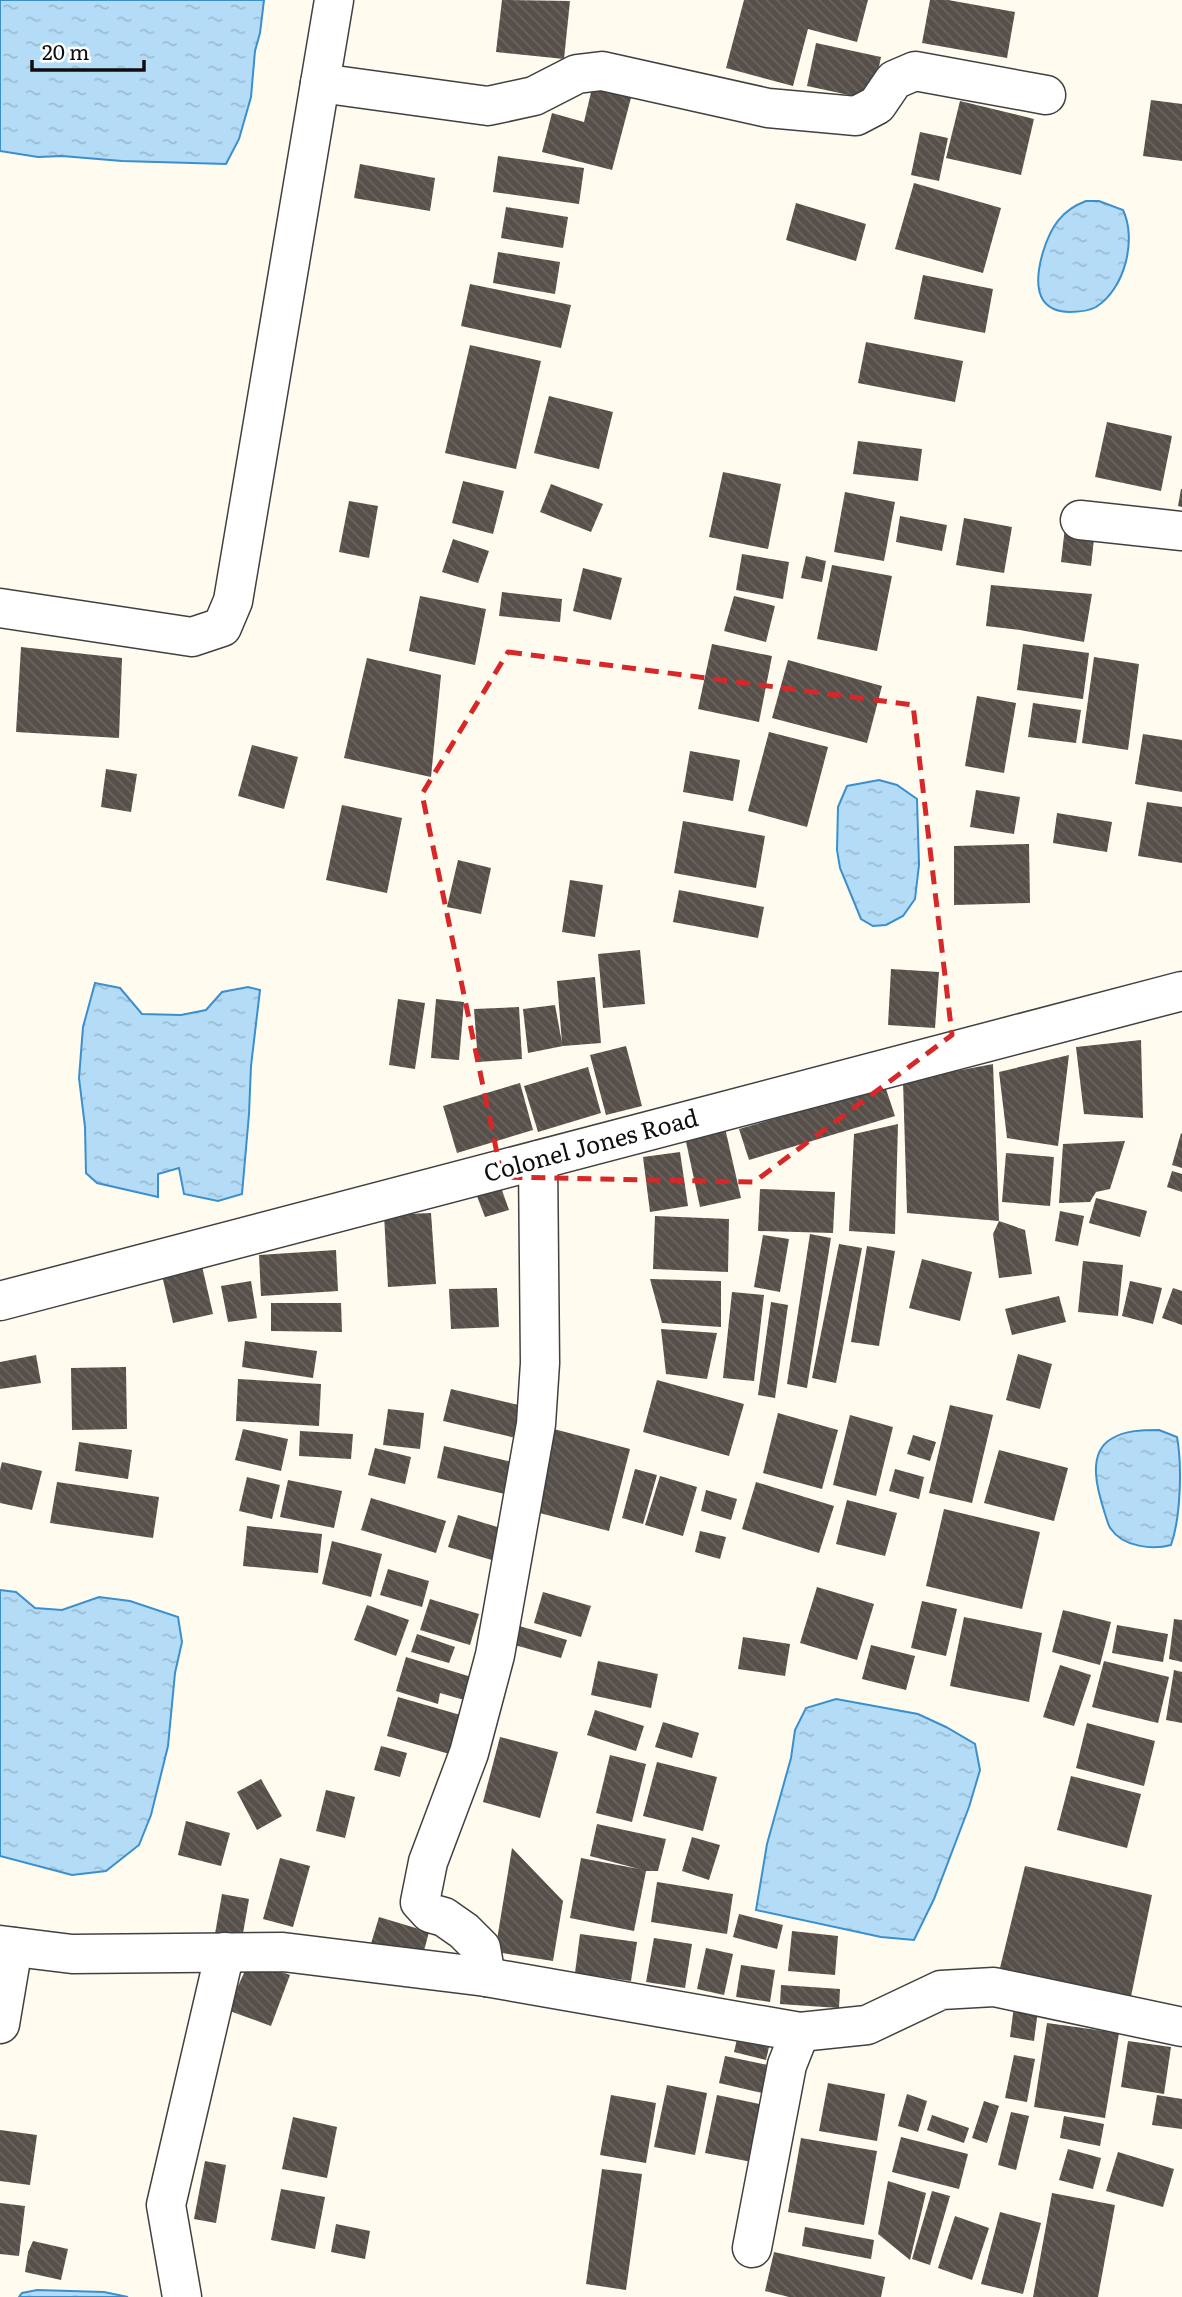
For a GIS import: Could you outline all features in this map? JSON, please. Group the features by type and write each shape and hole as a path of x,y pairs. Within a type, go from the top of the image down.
{"street":[{"path":"0,608 192,637 222,627 233,601 334,0"},
{"path":"320,83 488,106 534,96 577,74 602,71 768,108 856,116 877,106 894,80 915,71 1046,95"},
{"path":"1080,520 1182,531"},
{"name":"Colonel Jones Road","path":"0,1301 1182,991"},
{"path":"486,1977 481,1948 464,1931 444,1917 430,1913 420,1902 428,1862 469,1753 495,1654 536,1424 540,1363 538,1160"},
{"path":"0,2024 6,1946 72,1954 283,1952 486,1977 800,2032 867,2025 940,1990 994,1987 1182,2027"},
{"path":"182,2297 166,2205 225,1952"},
{"path":"752,2248 787,2066 800,2032"}],"highlighted area":[{"path":"508,652 913,705 952,1035 754,1182 502,1177 422,794"}],"water":[{"path":"0,0 264,0 255,51 251,97 239,139 226,164 38,157 0,151"},
{"path":"1086,201 1099,201 1123,210 1129,235 1126,263 1114,288 1096,307 1076,312 1057,310 1043,300 1040,292 1038,283 1043,252 1058,220 1070,209"},
{"path":"879,780 897,785 917,799 919,865 915,899 903,916 886,925 873,926 861,919 840,868 837,850 838,807 847,786"},
{"path":"95,983 120,988 142,1014 181,1015 206,1010 222,992 248,987 260,990 251,1066 242,1194 218,1201 184,1194 179,1168 158,1174 158,1197 97,1183 86,1173 85,1127 79,1078 83,1027"},
{"path":"1159,1430 1177,1437 1179,1506 1171,1545 1139,1546 1123,1540 1110,1528 1099,1495 1096,1464 1103,1446 1116,1436 1134,1431"},
{"path":"0,1590 16,1592 35,1608 62,1610 99,1597 130,1601 178,1617 182,1642 175,1673 168,1746 151,1815 139,1845 106,1871 72,1875 0,1856"},
{"path":"836,1699 918,1714 975,1744 980,1770 969,1807 934,1899 914,1940 881,1937 756,1910 767,1844 791,1758 795,1730 806,1708"},
{"path":"37,2290 104,2292 128,2297 19,2297 22,2293"}],"building":[{"path":"502,0 570,1 564,59 496,52"},
{"path":"744,0 868,0 857,42 808,29 793,86 726,68"},
{"path":"930,0 948,0 1015,12 1007,58 922,43"},
{"path":"816,43 881,57 872,100 807,86"},
{"path":"593,84 632,94 612,170 542,152 552,113 584,122"},
{"path":"1151,100 1182,104 1182,161 1143,156"},
{"path":"960,101 1034,119 1021,175 946,158"},
{"path":"920,132 948,138 939,181 911,175"},
{"path":"498,156 584,168 579,204 493,192"},
{"path":"360,164 435,178 430,211 354,198"},
{"path":"914,183 1001,208 983,273 895,249"},
{"path":"796,203 866,224 856,261 786,240"},
{"path":"506,207 568,217 563,248 501,238"},
{"path":"498,252 560,262 555,294 493,283"},
{"path":"923,275 993,289 985,333 914,319"},
{"path":"470,284 571,305 561,348 461,326"},
{"path":"866,342 963,361 955,402 858,383"},
{"path":"470,345 541,361 516,469 445,453"},
{"path":"549,396 613,412 599,469 534,453"},
{"path":"1107,422 1172,436 1161,491 1095,477"},
{"path":"858,441 922,449 918,481 853,474"},
{"path":"723,472 781,484 768,549 709,537"},
{"path":"463,481 504,491 493,534 452,523"},
{"path":"551,484 603,504 591,532 540,512"},
{"path":"1182,489 1182,507 1178,506"},
{"path":"845,492 895,502 884,561 834,552"},
{"path":"349,501 378,506 369,558 339,552"},
{"path":"900,516 947,525 942,551 896,542"},
{"path":"964,518 1012,527 1004,573 956,565"},
{"path":"1065,527 1094,539 1091,566 1061,562"},
{"path":"453,539 489,551 478,583 442,572"},
{"path":"742,554 789,562 783,599 736,590"},
{"path":"806,556 826,561 822,582 801,578"},
{"path":"832,565 892,576 877,651 817,639"},
{"path":"583,568 622,578 611,620 573,611"},
{"path":"991,585 1092,594 1084,642 986,626"},
{"path":"502,592 562,599 560,622 499,616"},
{"path":"420,596 486,609 475,665 409,651"},
{"path":"734,596 775,606 766,642 724,631"},
{"path":"712,644 772,656 759,722 698,709"},
{"path":"1023,644 1089,653 1083,699 1017,690"},
{"path":"21,647 122,658 119,738 16,732"},
{"path":"1094,657 1139,664 1128,750 1082,743"},
{"path":"367,658 441,675 431,777 344,758"},
{"path":"788,660 882,686 867,743 772,718"},
{"path":"977,696 1016,703 1004,773 965,766"},
{"path":"1033,703 1081,710 1076,743 1028,737"},
{"path":"769,732 828,747 807,827 748,811"},
{"path":"1143,734 1182,740 1182,792 1135,784"},
{"path":"252,745 298,757 284,809 238,796"},
{"path":"690,751 740,760 733,801 683,792"},
{"path":"106,769 137,774 131,812 101,807"},
{"path":"976,790 1020,797 1014,834 970,827"},
{"path":"1147,802 1182,807 1182,863 1138,856"},
{"path":"342,805 402,818 387,893 326,880"},
{"path":"1057,813 1112,822 1107,852 1053,843"},
{"path":"683,821 765,836 756,888 674,873"},
{"path":"1029,844 1030,903 954,905 954,846"},
{"path":"458,860 491,868 481,914 447,907"},
{"path":"570,880 603,885 595,937 562,932"},
{"path":"679,890 764,907 758,938 673,922"},
{"path":"640,950 645,1004 603,1008 598,954"},
{"path":"891,969 939,972 935,1028 888,1025"},
{"path":"595,977 601,1043 563,1046 528,1053 523,1009 555,1005 562,1043 557,981"},
{"path":"398,999 425,1003 415,1069 389,1065"},
{"path":"436,999 464,1002 459,1060 431,1058"},
{"path":"519,1007 522,1059 478,1062 474,1009"},
{"path":"1141,1040 1143,1118 1084,1114 1076,1047"},
{"path":"626,1046 642,1106 606,1115 590,1055"},
{"path":"1069,1055 1058,1146 1007,1138 999,1072"},
{"path":"993,1064 999,1221 907,1213 903,1081"},
{"path":"588,1067 601,1113 538,1132 524,1086"},
{"path":"520,1083 533,1130 457,1153 443,1106"},
{"path":"885,1086 895,1116 749,1160 739,1129"},
{"path":"898,1124 895,1234 849,1231 854,1134"},
{"path":"725,1128 741,1198 700,1207 685,1137"},
{"path":"1182,1134 1182,1168 1172,1165"},
{"path":"1125,1141 1110,1189 1096,1192 1090,1202 1059,1203 1063,1144"},
{"path":"680,1152 688,1206 650,1212 643,1157"},
{"path":"1006,1153 1054,1157 1050,1206 1002,1202"},
{"path":"1172,1171 1182,1174 1182,1192 1167,1187"},
{"path":"499,1182 509,1210 485,1217 475,1191"},
{"path":"760,1189 835,1192 833,1233 758,1231"},
{"path":"1096,1198 1147,1211 1140,1237 1089,1223"},
{"path":"1060,1211 1084,1216 1078,1246 1055,1241"},
{"path":"431,1213 436,1284 388,1287 384,1215"},
{"path":"655,1216 729,1219 728,1272 653,1269"},
{"path":"999,1221 1025,1230 1032,1274 999,1278 993,1234"},
{"path":"810,1234 831,1238 807,1388 787,1384"},
{"path":"763,1235 789,1239 780,1292 754,1287"},
{"path":"839,1244 862,1248 836,1383 812,1378"},
{"path":"867,1246 895,1251 879,1346 851,1342"},
{"path":"336,1250 338,1291 261,1296 259,1255"},
{"path":"922,1259 972,1272 960,1321 909,1308"},
{"path":"1083,1261 1123,1265 1118,1316 1078,1312"},
{"path":"202,1266 213,1314 173,1323 162,1275"},
{"path":"650,1279 721,1281 721,1327 662,1323"},
{"path":"251,1281 257,1318 228,1322 221,1286"},
{"path":"1130,1281 1162,1288 1153,1324 1122,1316"},
{"path":"497,1288 499,1327 451,1329 449,1289"},
{"path":"1173,1288 1182,1291 1182,1325 1162,1318"},
{"path":"732,1292 764,1295 754,1381 723,1378"},
{"path":"1059,1296 1066,1322 1012,1335 1005,1309"},
{"path":"771,1302 788,1305 775,1398 758,1395"},
{"path":"271,1303 341,1303 342,1332 271,1331"},
{"path":"661,1329 717,1333 707,1379 666,1374"},
{"path":"245,1341 317,1351 313,1378 242,1367"},
{"path":"1018,1354 1052,1364 1040,1409 1006,1400"},
{"path":"36,1355 41,1383 0,1389 0,1362"},
{"path":"126,1367 127,1429 72,1430 71,1368"},
{"path":"238,1379 321,1384 319,1426 236,1421"},
{"path":"657,1380 744,1404 729,1456 643,1432"},
{"path":"451,1389 523,1406 516,1438 443,1421"},
{"path":"950,1405 993,1415 972,1503 929,1493"},
{"path":"388,1409 424,1413 420,1449 383,1445"},
{"path":"778,1413 838,1430 822,1489 763,1473"},
{"path":"850,1415 893,1427 876,1496 833,1485"},
{"path":"550,1428 630,1449 609,1531 528,1510"},
{"path":"243,1429 288,1439 281,1471 235,1460"},
{"path":"300,1431 353,1434 351,1459 299,1456"},
{"path":"913,1435 936,1442 930,1461 907,1454"},
{"path":"79,1442 132,1450 128,1479 75,1471"},
{"path":"444,1446 516,1463 509,1495 437,1478"},
{"path":"375,1448 411,1457 405,1484 368,1475"},
{"path":"999,1450 1068,1468 1054,1521 984,1503"},
{"path":"2,1462 42,1471 32,1510 0,1503"},
{"path":"635,1469 657,1475 643,1524 622,1518"},
{"path":"895,1469 924,1477 919,1499 889,1491"},
{"path":"660,1476 697,1487 683,1536 645,1525"},
{"path":"247,1477 280,1485 272,1519 239,1511"},
{"path":"288,1480 342,1491 334,1528 280,1517"},
{"path":"57,1482 159,1497 153,1538 50,1523"},
{"path":"756,1482 834,1506 819,1553 742,1529"},
{"path":"706,1490 737,1499 731,1520 701,1511"},
{"path":"371,1498 446,1521 436,1553 361,1530"},
{"path":"847,1500 897,1513 885,1556 836,1544"},
{"path":"944,1509 1040,1532 1022,1609 926,1586"},
{"path":"458,1515 504,1529 495,1561 448,1547"},
{"path":"247,1526 322,1534 318,1573 243,1566"},
{"path":"700,1531 726,1537 720,1559 695,1552"},
{"path":"332,1541 382,1554 371,1597 322,1584"},
{"path":"388,1569 429,1581 422,1607 380,1595"},
{"path":"817,1587 874,1604 857,1660 800,1643"},
{"path":"543,1592 591,1606 581,1637 534,1623"},
{"path":"430,1599 479,1614 470,1645 420,1630"},
{"path":"922,1601 957,1609 946,1656 911,1648"},
{"path":"367,1605 409,1620 396,1656 354,1640"},
{"path":"1063,1610 1111,1622 1100,1665 1052,1652"},
{"path":"964,1617 1042,1633 1029,1702 950,1686"},
{"path":"1174,1619 1182,1620 1182,1662 1169,1659"},
{"path":"516,1625 567,1640 561,1658 511,1644"},
{"path":"1117,1625 1168,1634 1163,1662 1112,1653"},
{"path":"417,1634 455,1647 449,1663 411,1652"},
{"path":"743,1637 790,1644 785,1676 738,1669"},
{"path":"871,1645 915,1656 906,1690 862,1679"},
{"path":"406,1657 478,1679 471,1702 440,1693 438,1704 396,1691"},
{"path":"598,1661 658,1674 651,1708 591,1695"},
{"path":"1104,1661 1169,1677 1158,1723 1092,1707"},
{"path":"1060,1665 1091,1675 1074,1726 1043,1717"},
{"path":"1174,1670 1182,1672 1182,1723 1166,1720"},
{"path":"398,1697 464,1716 453,1755 387,1736"},
{"path":"595,1710 644,1726 636,1751 587,1735"},
{"path":"663,1722 699,1733 692,1758 655,1747"},
{"path":"1087,1723 1155,1741 1144,1786 1076,1768"},
{"path":"500,1737 558,1752 540,1818 483,1802"},
{"path":"381,1746 407,1753 400,1777 374,1770"},
{"path":"610,1755 646,1764 632,1822 596,1813"},
{"path":"657,1762 717,1777 703,1831 643,1816"},
{"path":"1071,1776 1141,1794 1127,1848 1057,1830"},
{"path":"261,1779 282,1816 257,1830 237,1792"},
{"path":"326,1790 355,1797 345,1838 316,1831"},
{"path":"186,1821 230,1833 221,1866 178,1855"},
{"path":"597,1824 666,1839 658,1871 646,1871 634,1931 570,1918 581,1858 639,1869 590,1856"},
{"path":"692,1837 720,1845 709,1880 682,1871"},
{"path":"512,1848 563,1901 553,1961 495,1952"},
{"path":"280,1858 310,1866 293,1927 263,1919"},
{"path":"1025,1866 1152,1895 1128,2011 997,1980"},
{"path":"657,1882 733,1894 727,1934 651,1922"},
{"path":"222,1894 249,1899 242,1939 215,1934"},
{"path":"739,1914 783,1925 777,1949 733,1937"},
{"path":"379,1917 429,1932 421,1962 370,1947"},
{"path":"792,1931 838,1936 835,1975 788,1971"},
{"path":"580,1934 637,1942 631,1981 575,1973"},
{"path":"654,1938 692,1944 685,1988 646,1982"},
{"path":"706,1948 733,1954 724,1995 697,1989"},
{"path":"250,1960 290,1975 271,2026 227,2010"},
{"path":"741,1965 775,1970 770,2002 736,1997"},
{"path":"781,1985 840,1989 839,2008 780,2004"},
{"path":"1015,1998 1039,2002 1034,2041 1010,2037"},
{"path":"1047,2023 1119,2033 1105,2118 1034,2107"},
{"path":"740,2026 772,2034 766,2060 734,2052"},
{"path":"1128,2041 1171,2047 1164,2094 1121,2087"},
{"path":"1014,2055 1035,2059 1027,2102 1005,2098"},
{"path":"725,2056 768,2065 762,2093 719,2083"},
{"path":"828,2083 885,2094 877,2141 819,2131"},
{"path":"667,2085 707,2093 695,2155 654,2147"},
{"path":"907,2094 927,2101 918,2132 898,2126"},
{"path":"611,2095 656,2103 646,2163 600,2155"},
{"path":"717,2095 764,2105 752,2162 705,2153"},
{"path":"1157,2095 1182,2099 1182,2129 1152,2125"},
{"path":"984,2101 999,2106 987,2143 972,2138"},
{"path":"1011,2112 1029,2116 1016,2170 998,2165"},
{"path":"932,2115 969,2128 964,2143 927,2130"},
{"path":"1064,2116 1104,2124 1100,2146 1060,2138"},
{"path":"293,2117 337,2127 327,2178 282,2169"},
{"path":"0,2130 37,2135 30,2185 0,2181"},
{"path":"901,2137 968,2154 959,2189 892,2172"},
{"path":"801,2138 877,2151 864,2225 788,2212"},
{"path":"1068,2149 1101,2158 1093,2189 1059,2180"},
{"path":"1118,2152 1174,2169 1163,2207 1106,2191"},
{"path":"205,2161 226,2165 216,2223 194,2219"},
{"path":"602,2169 642,2174 626,2290 586,2284"},
{"path":"888,2181 926,2193 910,2260 878,2234"},
{"path":"281,2189 325,2197 315,2249 271,2240"},
{"path":"932,2191 950,2196 930,2265 912,2259"},
{"path":"1052,2193 1115,2205 1098,2297 1033,2297"},
{"path":"0,2203 25,2206 19,2256 0,2254"},
{"path":"1000,2212 1041,2223 1023,2294 981,2284"},
{"path":"955,2216 989,2228 972,2280 938,2268"},
{"path":"336,2224 370,2231 365,2259 331,2252"},
{"path":"805,2227 874,2240 871,2259 802,2246"},
{"path":"33,2241 68,2249 61,2280 25,2272"},
{"path":"774,2252 885,2277 881,2297 789,2297 765,2291"}]}
